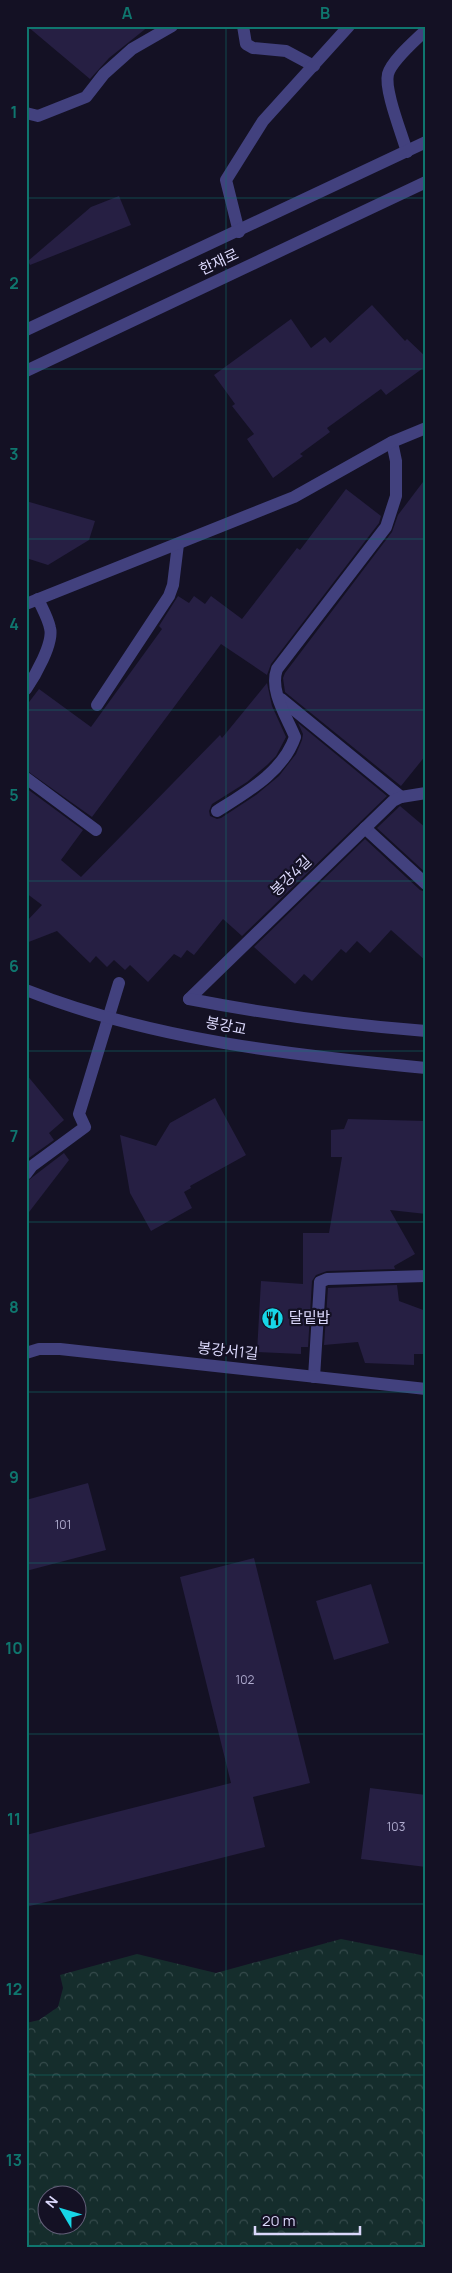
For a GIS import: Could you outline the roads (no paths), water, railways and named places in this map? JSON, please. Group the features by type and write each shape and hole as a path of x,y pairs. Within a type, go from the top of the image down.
{"street":[{"path":"26,114 38,116 86,97 104,74 132,49 172,26"},
{"path":"244,26 246,44 254,48 286,51 314,66"},
{"path":"239,232 226,180 263,120 349,26"},
{"path":"407,152 389,94 388,74 398,59 426,30"},
{"name":"한재로","path":"26,330 239,232 426,142"},
{"name":"한재로","path":"26,371 426,182"},
{"path":"26,688 44,655 51,636 50,627 32,601 294,497 392,442 426,428"},
{"path":"217,811 259,783 283,760 291,748 295,737 279,698 274,678 277,669 386,527 396,496 396,461 392,442"},
{"path":"97,705 169,596 173,585 178,544"},
{"path":"279,698 401,797"},
{"path":"26,778 96,830"},
{"name":"봉강4길","path":"426,793 401,797 393,801 189,999 274,1014 366,1026 426,1031"},
{"path":"365,828 426,884"},
{"path":"26,1174 32,1166 84,1127 79,1114 119,983"},
{"name":"봉강교","path":"26,990 88,1011 142,1026 242,1046 339,1060 426,1068"},
{"path":"314,1377 320,1282 328,1279 373,1276 426,1276"},
{"name":"봉강서1길","path":"26,1353 39,1349 60,1349 426,1390"}],"place":[{"name":"달밑밥","path":"273,1318"}]}
